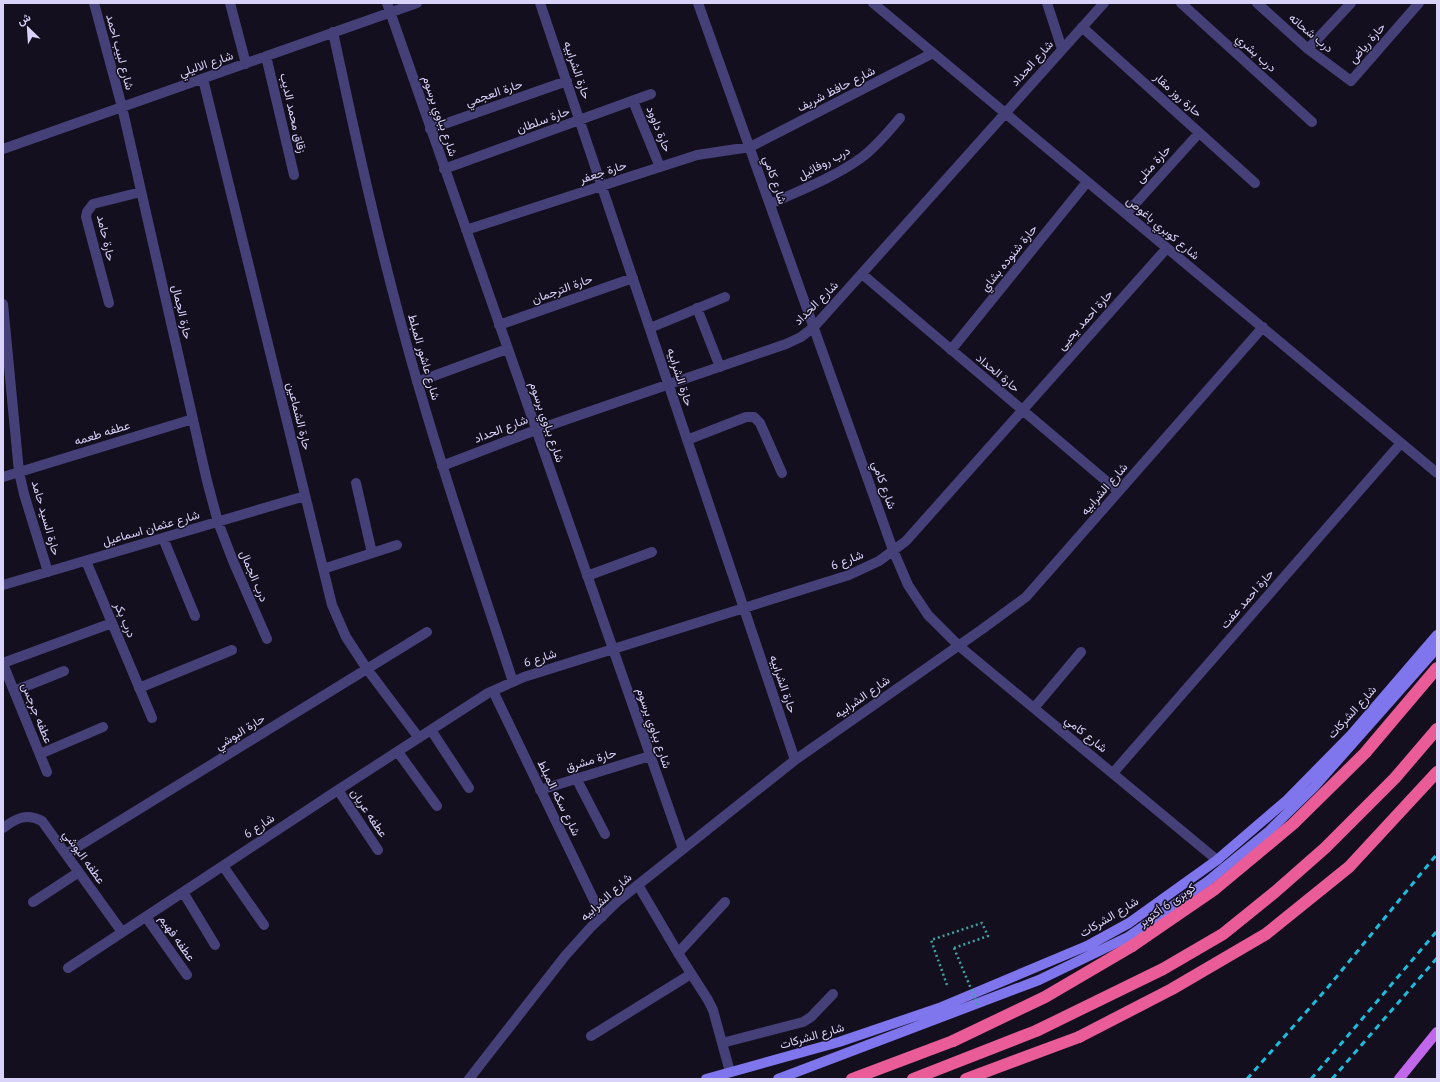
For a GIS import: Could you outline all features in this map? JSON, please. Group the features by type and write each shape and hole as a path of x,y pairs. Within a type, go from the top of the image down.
{"highway":[{"name":"كوبرى 6 أكتوبر","path":"852,1079 954,1041 1045,997 1132,946 1215,889 1293,824 1365,753 1437,668"},
{"path":"913,1079 1036,1031 1163,969 1222,934 1275,892 1325,848 1395,778 1437,729"},
{"path":"966,1079 1079,1037 1172,989 1266,934 1349,867 1437,772"}],"main road":[{"name":"شارع الشركات","path":"706,1079 839,1042 954,1002 1089,945 1129,923 1217,860 1287,800 1351,735 1437,635"},
{"name":"شارع الشركات","path":"778,1079 1039,980 1128,937 1208,881 1269,831 1314,787 1437,648"},
{"path":"1399,1079 1437,1032"}],"street":[{"name":"شارع لبيب احمد","path":"94,3 122,107"},
{"path":"230,3 246,64"},
{"name":"شارع الاليلي","path":"3,149 202,78 246,64 333,32 388,8 417,3"},
{"name":"حارة الشرابيه","path":"540,3 795,760"},
{"name":"شارع كامي","path":"698,3 893,550 908,585 928,614 958,646 1217,860"},
{"name":"شارع كوبري باغوص","path":"874,3 1437,473"},
{"path":"1047,3 1062,49"},
{"name":"شارع الحداد","path":"442,466 536,430 786,344 801,337 814,327 1104,3"},
{"name":"درب بشري","path":"1181,3 1312,122"},
{"name":"درب شحاته","path":"1257,3 1308,50 1351,82"},
{"path":"1308,50 1351,3"},
{"name":"حارة رياض","path":"1351,82 1419,3"},
{"name":"شارع بباوي برسوم","path":"388,8 683,849"},
{"name":"حارة روز مقار","path":"1082,27 1255,183"},
{"name":"شارع عاشور المبلط","path":"333,32 364,178 400,323 442,466 513,682"},
{"name":"شارع حافظ شريف","path":"750,148 933,53"},
{"name":"زقاق محمد الديب","path":"266,56 294,176"},
{"name":"حارة الشماعين","path":"202,78 332,605 346,637 367,669 419,738"},
{"name":"حارة العجمي","path":"430,129 567,81"},
{"name":"حارة سلطان","path":"444,169 650,94"},
{"name":"حارة داوود","path":"633,101 660,167"},
{"name":"حارة الجمال","path":"122,107 218,522"},
{"name":"درب روفائيل","path":"770,204 839,173 862,157 882,139 900,118"},
{"name":"حارة متلى","path":"1126,214 1199,133"},
{"name":"حارة جعفر","path":"466,230 696,155 750,148"},
{"name":"حارة شنوده بشاي","path":"952,350 1087,182"},
{"name":"حارة حامد","path":"109,303 86,217 87,212 93,204 141,192"},
{"name":"حارة احمد يحيى","path":"1022,410 1167,248"},
{"name":"حارة الحداد","path":"862,274 1118,492"},
{"name":"حارة الترجمان","path":"499,325 633,278"},
{"path":"650,328 724,297"},
{"name":"حارة السيد حامد","path":"3,304 20,472 24,494 48,572"},
{"path":"697,308 720,367"},
{"name":"شارع الشرابيه","path":"468,1079 565,956 619,900 795,760 1004,614 1026,597 1263,328"},
{"path":"417,382 507,349"},
{"name":"شارع 6","path":"68,968 338,790 492,691 524,677 849,575 879,561 906,541 1022,410"},
{"path":"687,440 746,417 754,417 760,423 782,473"},
{"name":"عطفه طعمه","path":"3,477 193,419"},
{"name":"حارة احمد عفت","path":"1114,774 1401,442"},
{"path":"356,482 372,553"},
{"name":"شارع عثمان اسماعيل","path":"3,585 305,496"},
{"name":"درب الجمال","path":"218,522 233,561 267,639"},
{"path":"162,538 196,616"},
{"path":"323,569 397,545"},
{"path":"587,576 652,552"},
{"name":"درب بكر","path":"86,560 152,718"},
{"path":"3,663 112,623"},
{"name":"حارة البوشي","path":"66,854 427,632"},
{"path":"139,688 232,650"},
{"path":"1034,708 1081,652"},
{"name":"عطفه جرجس","path":"3,663 47,772"},
{"path":"14,691 64,672"},
{"name":"شارع سكه المبلط","path":"492,691 602,917"},
{"path":"40,754 103,727"},
{"path":"431,730 469,788"},
{"path":"398,752 437,806"},
{"name":"حارة مشرق","path":"540,790 650,756"},
{"path":"576,778 605,834"},
{"name":"عطفه عريان","path":"338,790 378,850"},
{"name":"عطفه البوشي","path":"3,828 21,817 29,816 42,821 122,932"},
{"path":"223,866 264,925"},
{"path":"33,902 79,872"},
{"path":"638,885 713,1010 730,1072"},
{"path":"183,892 215,945"},
{"path":"678,953 725,902"},
{"name":"عطفه فهيم","path":"146,917 187,975"},
{"path":"591,1036 691,974"},
{"path":"722,1043 803,1022 833,994"}],"path":[{"path":"954,948 988,936 982,923 931,940 954,1002"}],"railway":[{"path":"1247,1079 1329,986 1437,854"},
{"path":"1311,1079 1437,931"},
{"path":"1332,1079 1437,958"}]}
